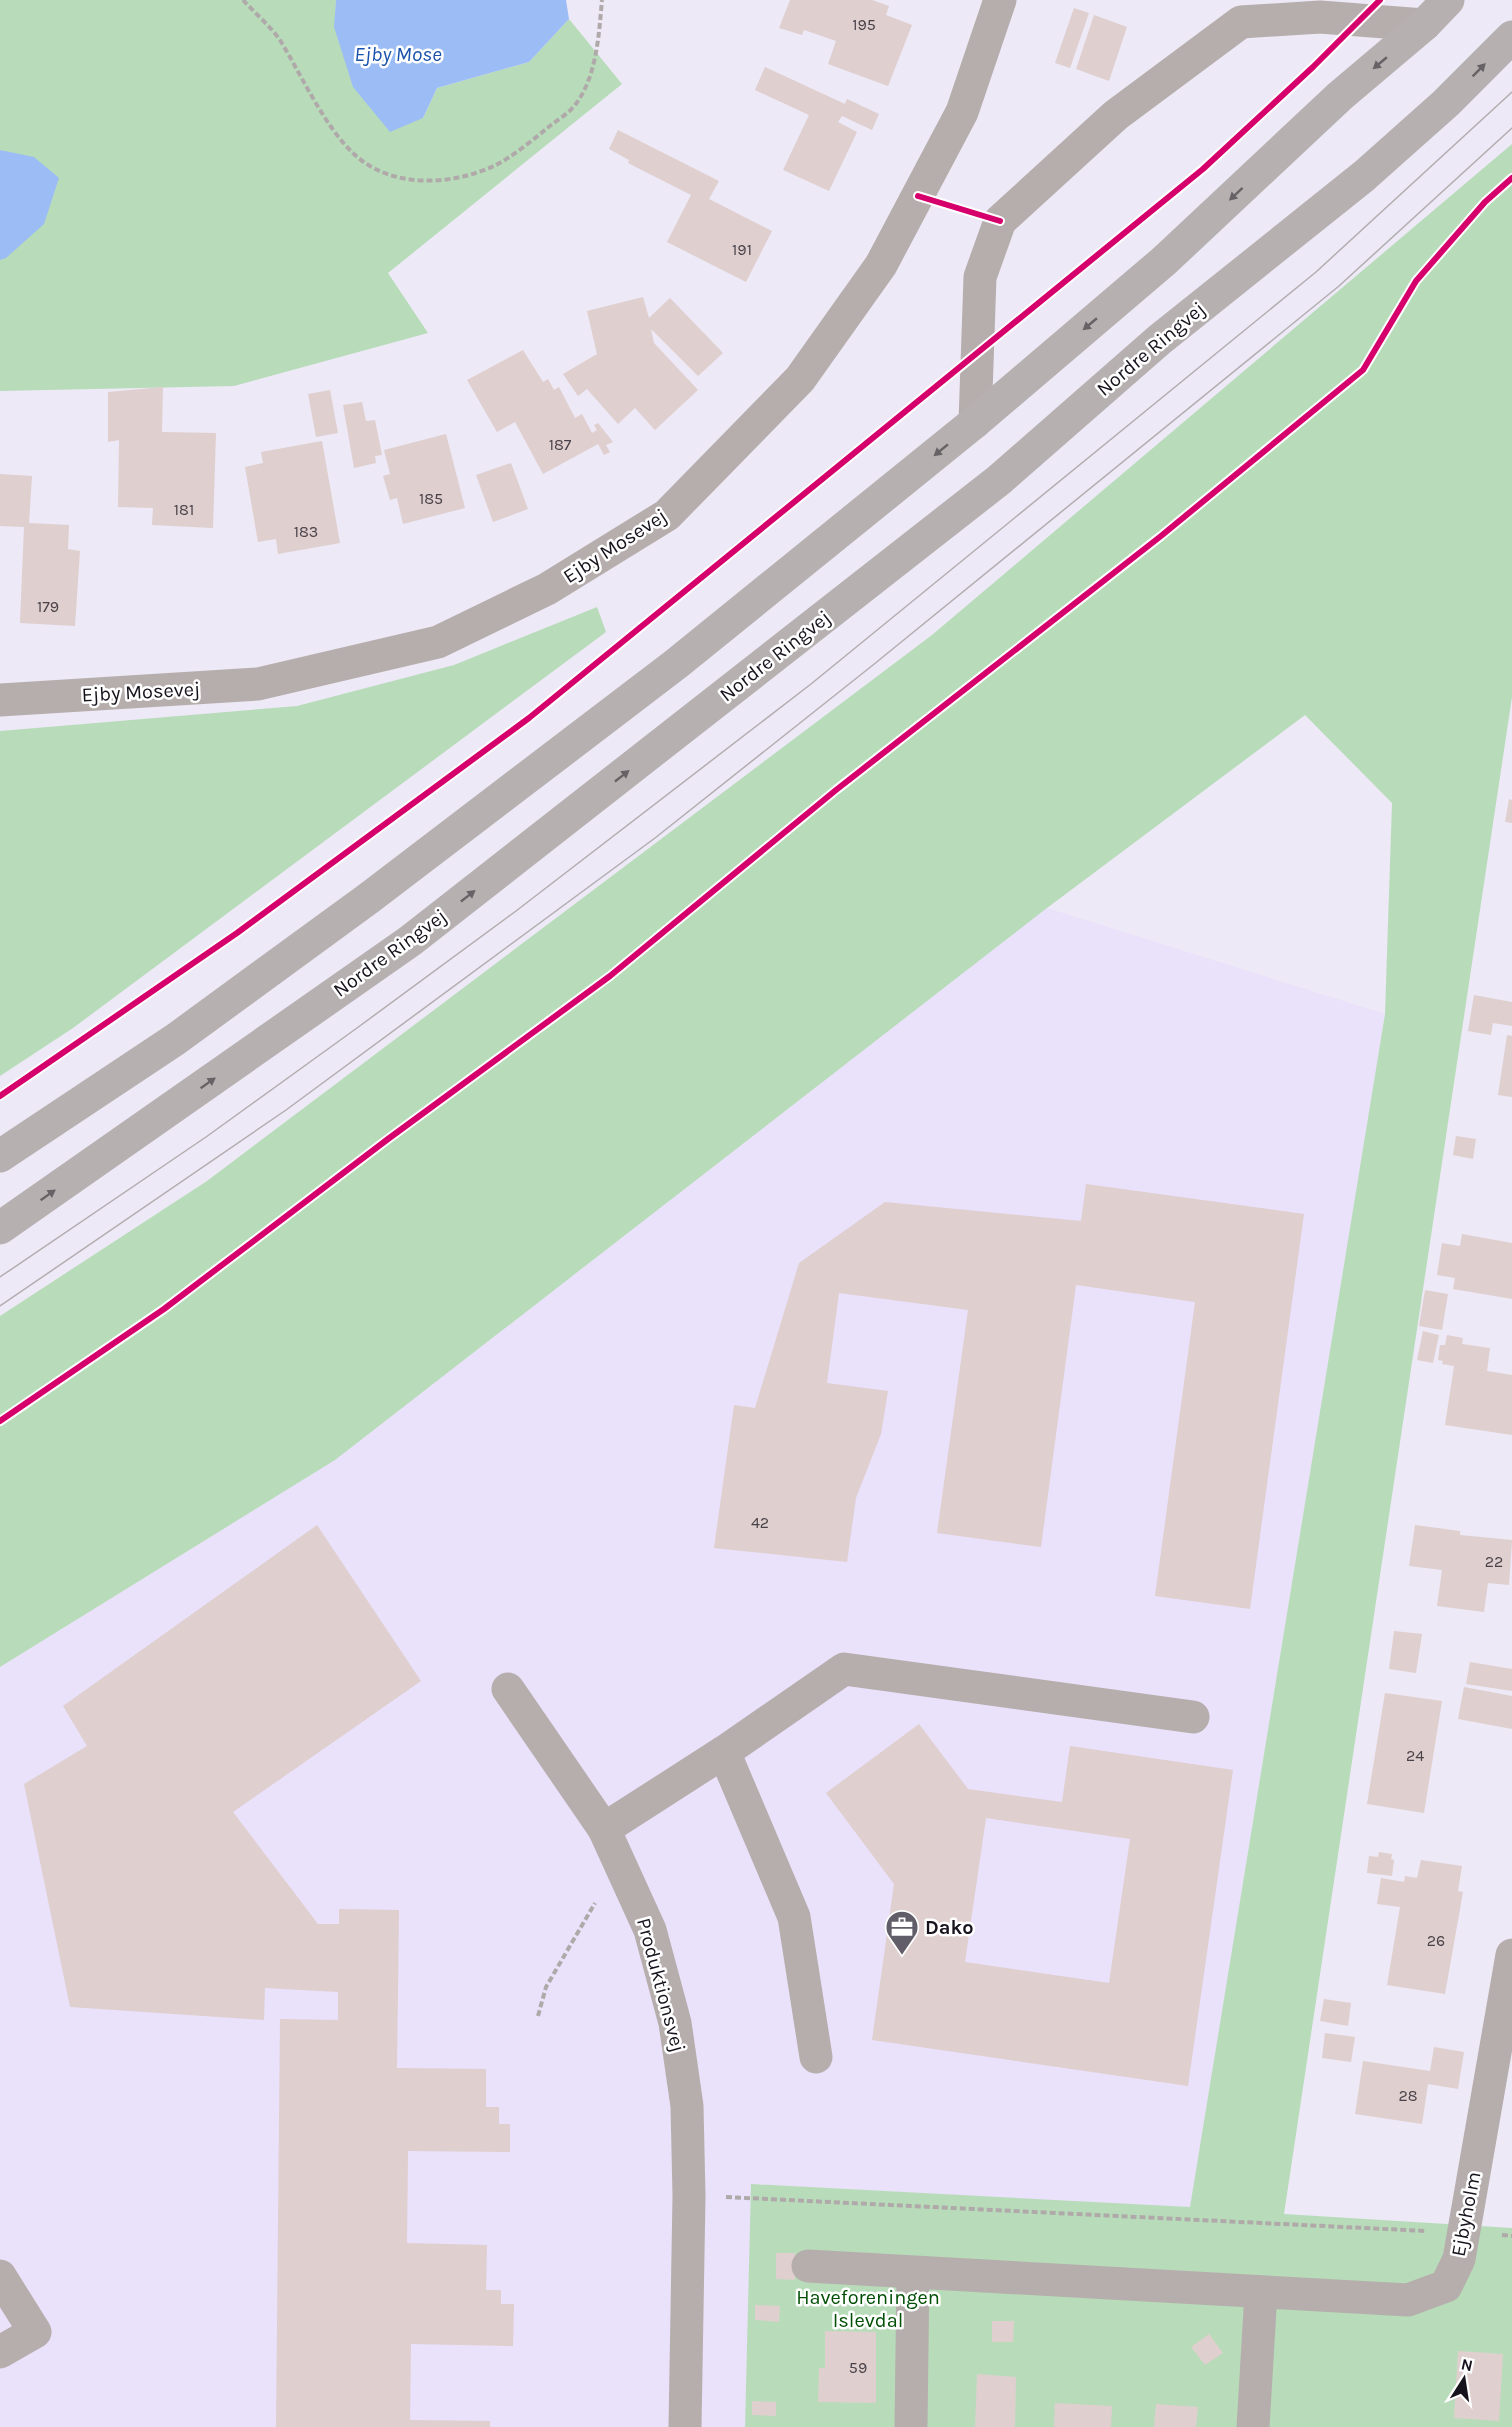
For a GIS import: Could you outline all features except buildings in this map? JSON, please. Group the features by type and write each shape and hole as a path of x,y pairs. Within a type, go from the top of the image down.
{"main road":[{"path":"0,1156 176,1039 369,898 676,664 975,422 1164,261 1340,96 1424,25 1448,0"},
{"name":"Nordre Ringvej","path":"0,1228 410,941 999,480 1159,340 1364,176 1446,103 1512,37"}],"street":[{"name":"Ejby Mosevej","path":"0,700 258,684 438,642 547,589 667,514 800,379 881,265 962,112 999,0"},
{"path":"975,422 980,276 1000,221 1116,115 1241,22 1320,17 1424,25"},
{"path":"604,1829 724,1752 844,1670 1193,1717"},
{"name":"Produktionsvej","path":"508,1689 604,1829 650,1929 675,2023 687,2106 689,2196 686,2427"},
{"path":"724,1752 794,1917 816,2057"},
{"name":"Ejbyholm","path":"808,2266 1408,2300 1446,2286 1459,2259 1512,1955"},
{"path":"911,2427 913,2273"},
{"path":"0,2276 35,2332 0,2352"},
{"path":"1253,2427 1261,2293"}],"path":[{"path":"243,0 278,37 335,132 355,155 381,173 410,181 462,176 495,165 537,138 575,105 589,77 600,31 602,0"},
{"path":"538,2016 546,1988 604,1886 624,1874"},
{"path":"689,2196 1512,2236"}],"shaded area":[{"path":"1047,908 1385,1014 1190,2208 751,2184 745,2427 0,2427 0,1667 335,1460"}],"green space":[{"path":"0,0 336,0 335,27 423,118 437,88 529,62 569,19 622,84 388,273 428,333 234,386 0,391"},
{"name":"Haveforeningen Islevdal","path":"1512,144 1512,697 1284,2214 1512,2228 1512,2427 745,2427 751,2184 1190,2207 1385,1014 1392,803 1305,715 1047,908 335,1460 0,1667 0,1316 207,1181 932,635"},
{"path":"597,607 606,632 73,1028 0,1076 0,731 297,706 454,665"}],"water":[{"name":"Ejby Mose","path":"336,0 566,0 569,19 529,62 437,88 423,118 390,132 353,87 334,27"},
{"path":"0,150 34,157 59,178 44,224 6,258 0,260"}],"tram line":[{"path":"0,1277 206,1137 357,1028 516,911 811,684 1316,272 1512,92"},
{"path":"0,1306 286,1110 655,838 873,665 1339,286 1512,128"}],"cycle path":[{"path":"0,1096 237,933 529,718 1203,169 1313,67 1380,0"},
{"path":"0,1421 164,1309 388,1139 610,976 836,790 1161,536 1363,370 1416,281 1485,202 1512,178"},
{"path":"918,196 1000,221"}],"place":[{"name":"Dako","path":"902,1956"}]}
